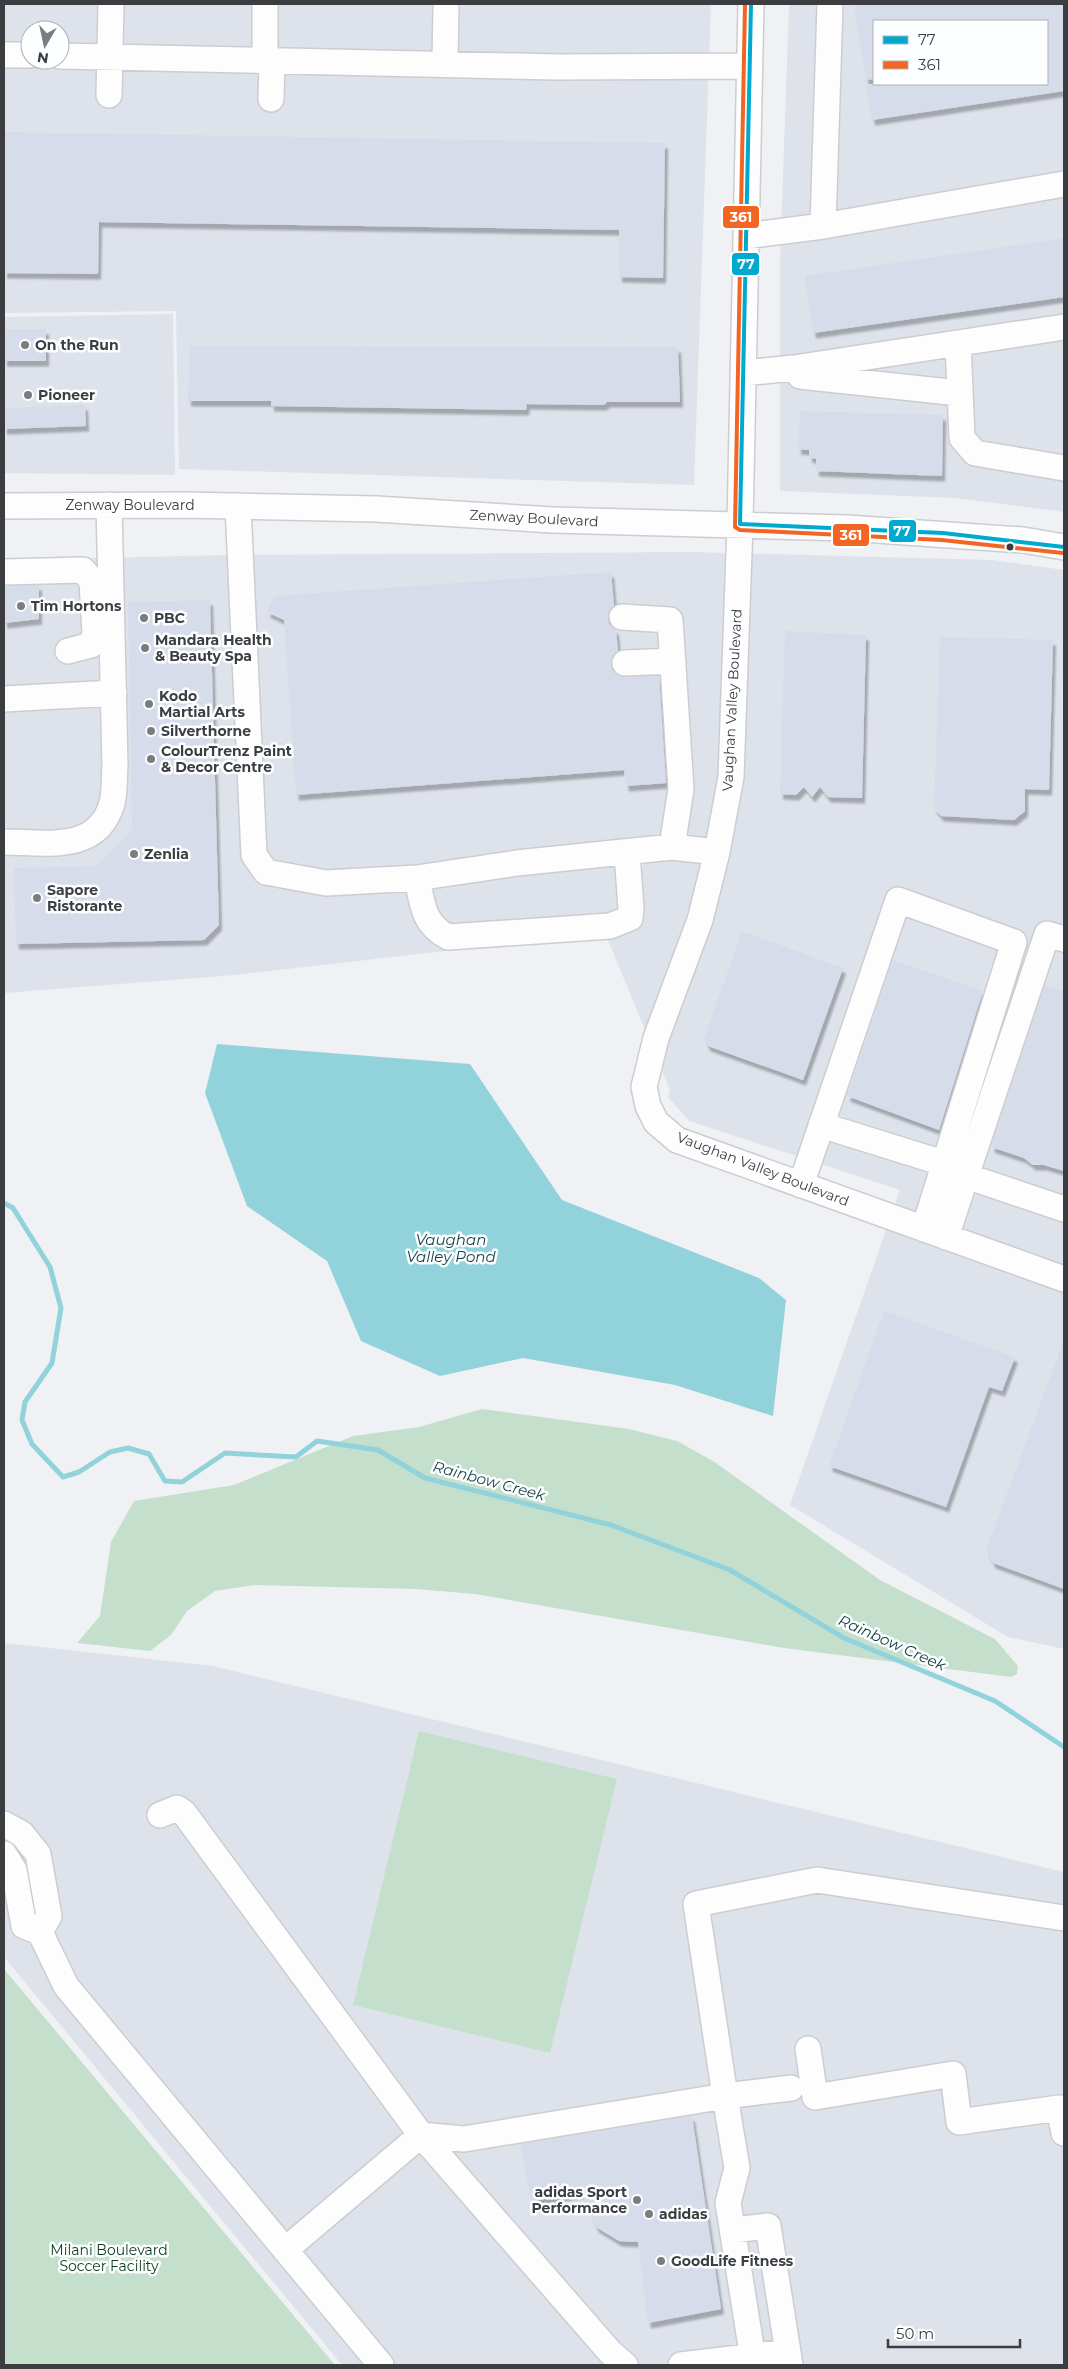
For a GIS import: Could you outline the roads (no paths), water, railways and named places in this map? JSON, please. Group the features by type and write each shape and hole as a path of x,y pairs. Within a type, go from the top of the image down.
{"street":[{"path":"109,96 112,4"},
{"path":"265,4 271,99"},
{"path":"445,64 446,4"},
{"name":"Vaughan Valley Boulevard","path":"751,4 746,236 750,373 740,524 731,777 717,852 700,920 656,1038 644,1087 648,1106 656,1122 677,1140 935,1233 1063,1274"},
{"path":"822,226 830,4"},
{"path":"4,55 20,55"},
{"path":"70,56 559,67 750,66"},
{"path":"746,236 822,226 1064,184"},
{"path":"750,373 1064,326"},
{"path":"958,343 962,438 976,454 1064,468"},
{"path":"750,373 959,393"},
{"path":"4,842 74,842 86,838 99,826 111,805 113,793 114,693 109,505"},
{"name":"Zenway Boulevard","path":"4,506 238,506 376,509 553,520 847,528 1023,540 1064,547"},
{"path":"238,506 254,855 266,872 326,883 417,878 517,863 672,847 717,852"},
{"path":"4,572 83,570 92,581 94,632 91,645 74,650"},
{"path":"622,617 670,620 681,789 672,847"},
{"path":"625,663 673,661"},
{"path":"4,699 114,693"},
{"path":"417,878 424,909 434,929 448,937 610,926 630,918 627,852"},
{"path":"801,1185 898,900 1014,942 943,1163 935,1233"},
{"path":"935,1233 966,1176 1047,934 1064,939"},
{"path":"821,1125 943,1163"},
{"path":"966,1176 1064,1209"},
{"path":"160,1815 177,1808 184,1813 421,2135 610,2362"},
{"path":"4,1824 22,1834 38,1854 49,1916 40,1932"},
{"path":"4,1854 14,1870 24,1926 40,1932 66,1986 381,2365"},
{"path":"753,2362 728,2203 737,2168 696,1904 817,1880 1064,1918"},
{"path":"808,2049 815,2097 953,2074 959,2122 1059,2108 1064,2133"},
{"path":"285,2250 421,2135 464,2139 725,2096 791,2088"},
{"path":"681,2365 789,2359 768,2226 733,2230"}],"water":[{"name":"Vaughan Valley Pond","path":"217,1044 470,1064 562,1200 759,1278 786,1300 773,1416 675,1385 523,1358 440,1376 361,1341 327,1261 247,1206 205,1093"}],"waterway":[{"name":"Rainbow Creek","path":"4,1203 13,1208 50,1267 61,1308 52,1363 25,1402 22,1420 32,1444 63,1477 79,1472 110,1452 128,1448 149,1454 165,1481 182,1482 225,1453 296,1457 317,1441 378,1450 425,1478 611,1525 730,1570 844,1638 995,1701 1064,1747"}],"place":[{"name":"On the Run","path":"25,345"},
{"name":"Pioneer","path":"28,395"},
{"name":"Tim Hortons","path":"21,606"},
{"name":"PBC","path":"144,618"},
{"name":"Mandara Health & Beauty Spa","path":"145,648"},
{"name":"Kodo Martial Arts","path":"149,704"},
{"name":"Silverthorne","path":"151,731"},
{"name":"ColourTrenz Paint & Decor Centre","path":"151,759"},
{"name":"Zenlia","path":"134,854"},
{"name":"Sapore Ristorante","path":"37,898"},
{"name":"adidas Sport Performance","path":"637,2200"},
{"name":"adidas","path":"649,2214"},
{"name":"GoodLife Fitness","path":"661,2261"}],"park label":[{"name":"Milani Boulevard Soccer Facility","path":"109,2258"}]}
